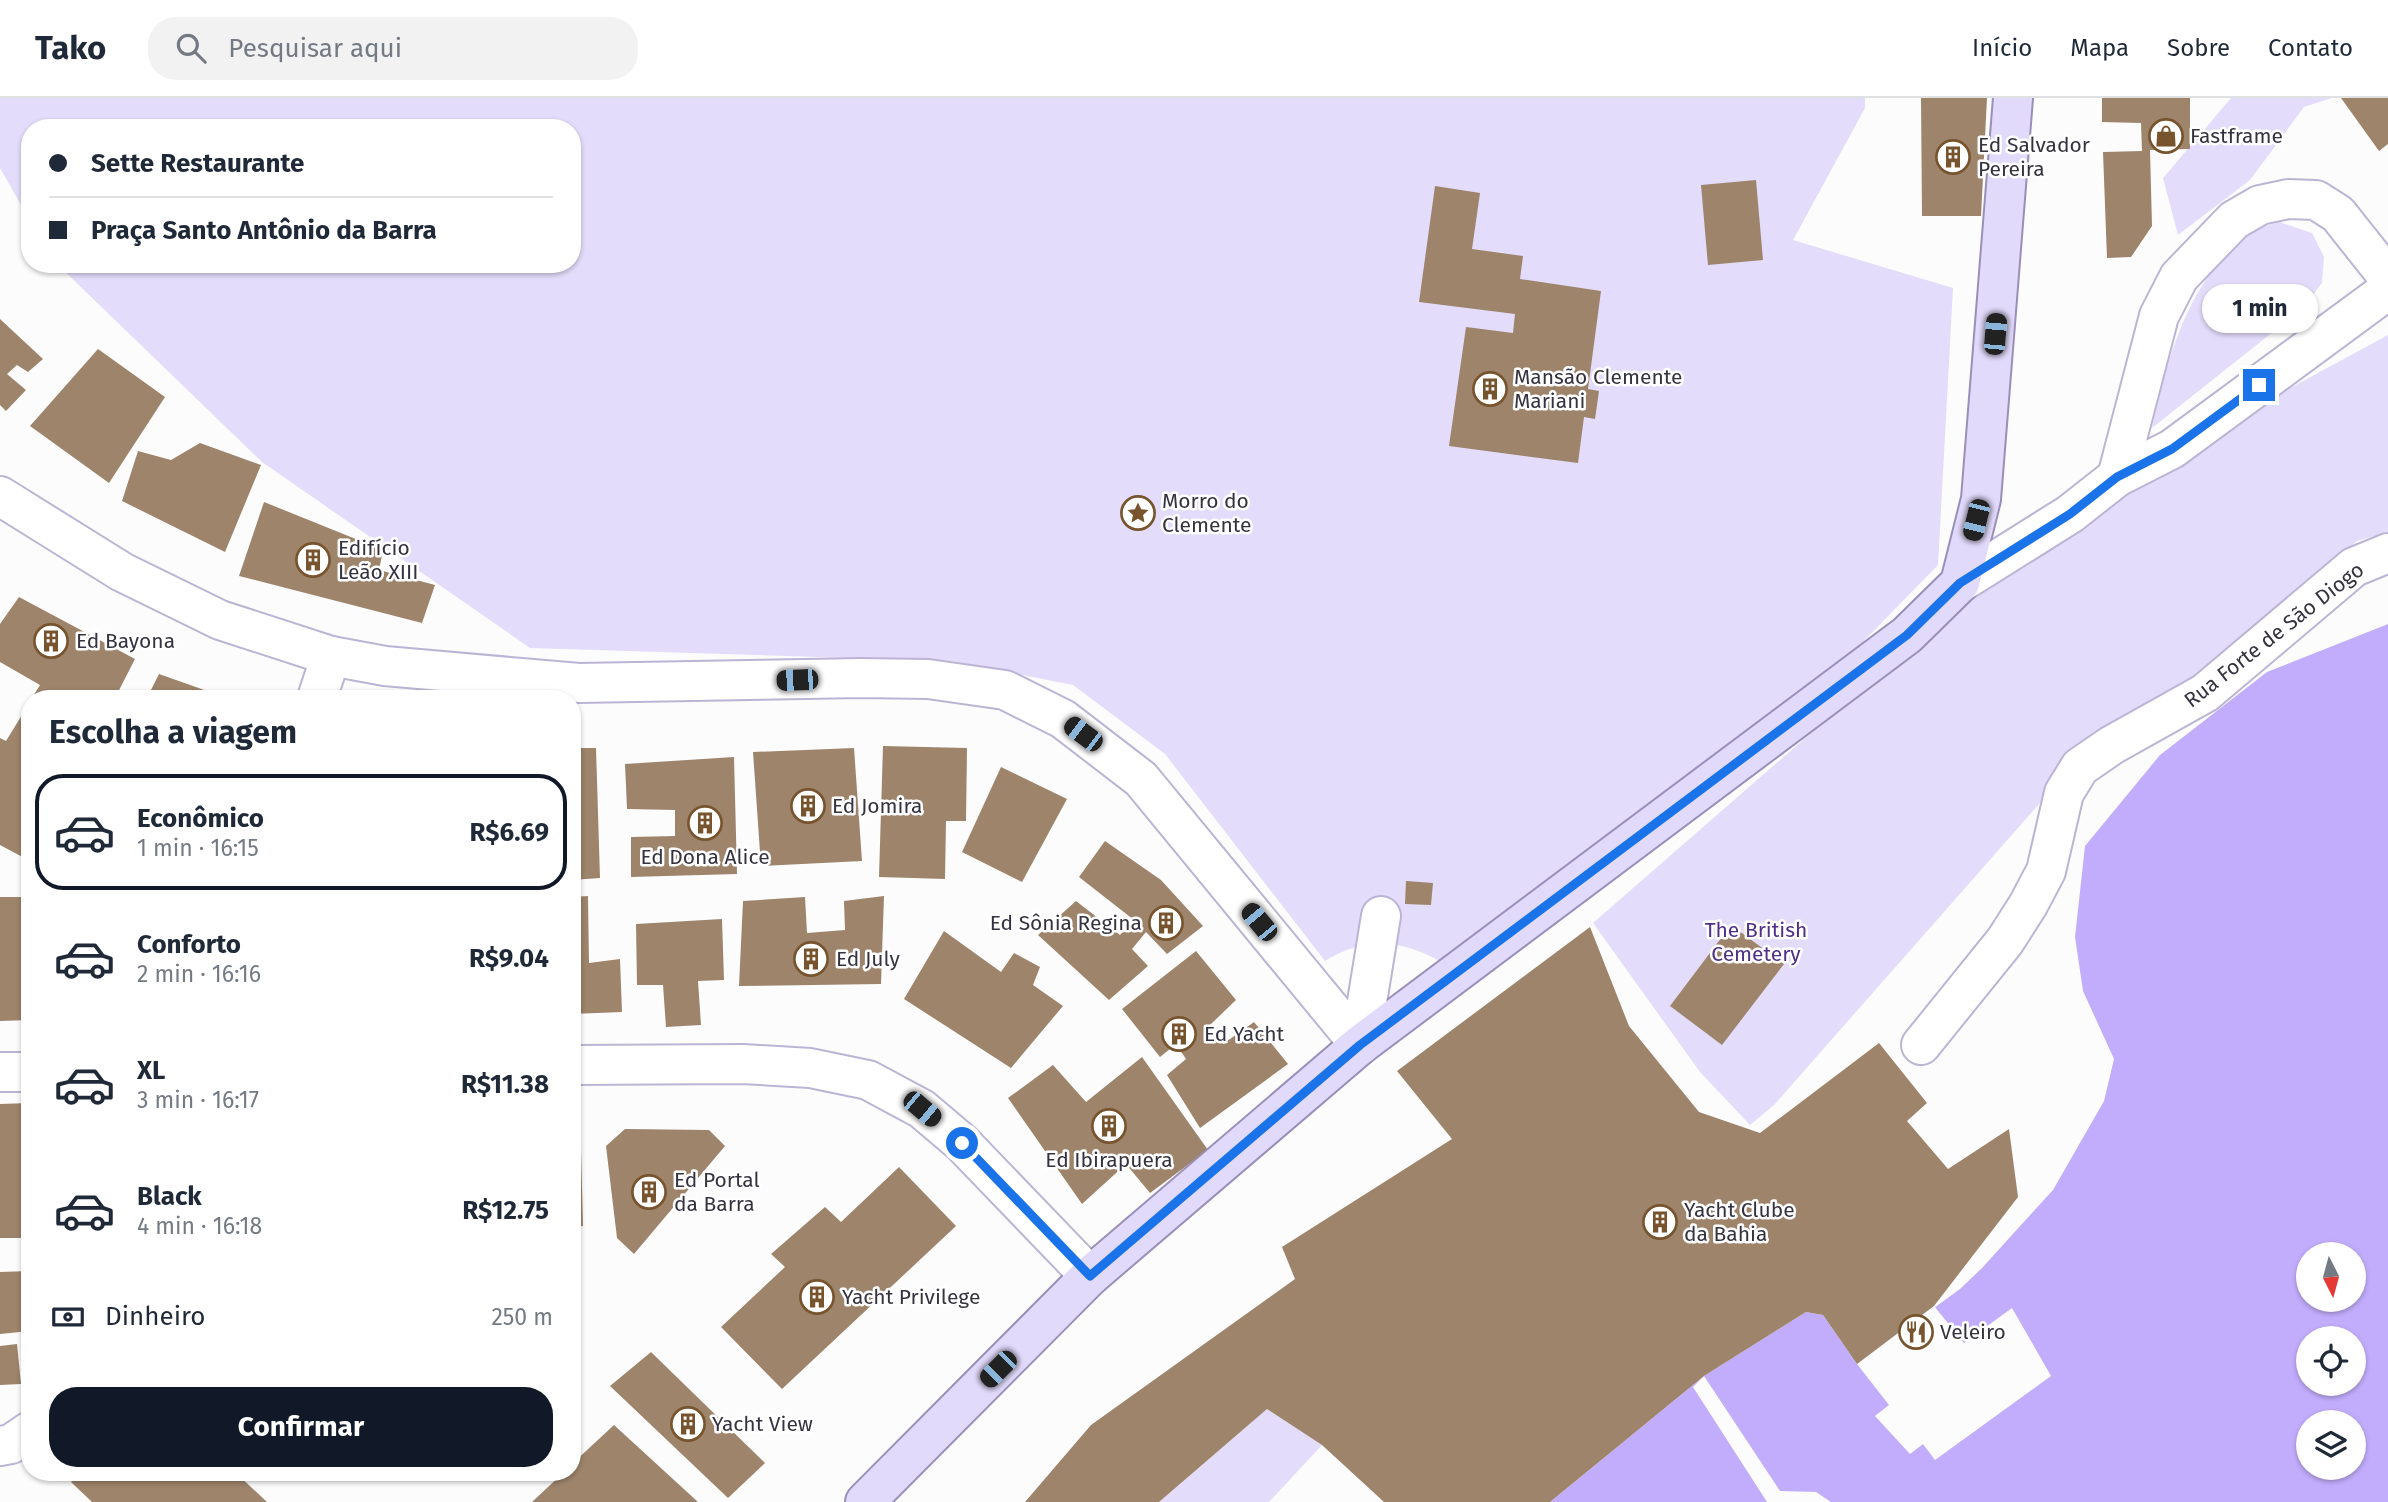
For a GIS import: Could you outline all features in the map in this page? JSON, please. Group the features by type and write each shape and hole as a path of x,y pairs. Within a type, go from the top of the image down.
{"main road":[{"path":"865,1502 1090,1276 1360,1045 1907,635 1960,583 1981,499 2013,98"}],"street":[{"path":"2117,477 2158,316 2179,277 2234,220 2260,205 2288,199 2316,200 2338,214 2388,277"},
{"path":"1960,583 2070,514 2117,477 2172,449 2388,290"},
{"path":"0,496 122,572 208,614 331,656 384,666 579,683 861,678 928,680 1005,690 1063,719 1141,779 1360,1045"},
{"name":"Rua Forte de São Diogo","path":"1921,1045 2005,941 2028,905 2046,871 2064,793 2080,767 2112,745 2204,693 2354,567 2388,553"},
{"path":"320,690 331,656"},
{"path":"1360,1045 1381,916"},
{"path":"581,1065 743,1064 810,1068 868,1080 922,1109 962,1143 1090,1276"},
{"path":"0,1073 21,1072"},
{"path":"0,1446 11,1444 21,1437"}],"green space":[{"name":"Morro do Clemente","path":"0,98 1865,98 1865,108 1793,240 1953,288 1938,565 1851,654 1445,964 1415,950 1385,944 1355,947 1325,961 1165,754 1073,685 952,661 530,648 262,462 66,273 581,273 581,119 21,119 21,205 0,168"},
{"path":"2231,98 2332,98 2304,107 2250,180 2178,235 2163,178"},
{"path":"2279,222 2312,233 2324,257 2322,283 2302,309 2152,428 2173,348 2195,297 2228,253 2252,232"},
{"name":"The British Cemetery","path":"2388,335 2388,532 2357,541 2191,688 2076,762 1774,1105 1750,1125 1700,1072 1593,923 1968,596 2259,405"},
{"path":"1267,1409 1322,1445 1269,1502 1159,1502"}],"shaded area":[{"path":"2388,624 2388,1502 1550,1502 1704,1376 1806,1312 1823,1315 1857,1364 1960,1289 2053,1190 2104,1101 2114,1059 2083,991 2075,937 2085,846 2160,755 2267,672"}],"pier":[{"path":"1934,1306 1964,1343 2012,1308 2051,1376 1935,1460 1923,1444 1910,1454 1875,1416 1889,1405 1857,1364"},
{"path":"1704,1376 1780,1491 1816,1492 1831,1502 1767,1502 1693,1387"}],"building":[{"name":"Ed Salvador Pereira","path":"1921,98 1987,98 1981,216 1922,216"},
{"path":"2102,98 2190,98 2190,149 2150,150 2152,226 2131,257 2107,258 2103,152 2142,151 2141,123 2102,122"},
{"path":"2341,98 2388,98 2388,144 2379,151"},
{"path":"1756,180 1763,260 1708,265 1701,185"},
{"path":"1435,186 1480,193 1472,249 1523,256 1520,279 1601,291 1588,389 1599,391 1595,419 1584,417 1578,463 1449,446 1466,327 1513,333 1515,314 1419,302"},
{"path":"0,319 43,359 28,372 17,365 7,374 26,390 6,411 0,405"},
{"path":"98,349 165,397 109,483 30,426"},
{"path":"200,443 261,465 225,552 122,501 138,451 171,460"},
{"name":"Edifício Leão XIII","path":"264,502 383,550 379,570 435,585 422,623 239,576"},
{"name":"Ed Bayona","path":"19,597 135,659 119,690 37,690 40,685 0,662 0,624"},
{"path":"159,674 204,690 151,690"},
{"path":"21,717 21,856 0,845 0,738 6,741"},
{"path":"883,746 967,748 966,821 946,821 945,879 879,877"},
{"path":"581,748 596,748 600,878 581,879"},
{"name":"Ed Jomira","path":"854,748 862,861 761,866 753,752"},
{"name":"Ed Dona Alice","path":"734,757 737,874 631,877 631,837 675,836 675,810 627,809 625,764"},
{"path":"1001,767 1067,799 1022,882 962,852"},
{"name":"Ed Sônia Regina","path":"1105,841 1161,880 1203,926 1167,954 1146,932 1132,949 1148,966 1109,1000 1038,935 1076,901 1120,935 1134,920 1079,877"},
{"path":"1406,881 1433,883 1431,905 1405,904"},
{"path":"581,896 588,896 589,963 620,959 622,1012 581,1014"},
{"name":"Ed July","path":"884,896 881,984 739,986 743,901 805,897 807,933 845,930 844,901"},
{"path":"0,897 21,897 21,1020 0,1021"},
{"path":"722,919 724,980 698,981 701,1025 666,1027 663,985 637,985 636,924"},
{"path":"1731,925 1784,964 1722,1045 1670,1006"},
{"name":"Yacht Clube da Bahia","path":"1590,927 1629,1026 1699,1112 1760,1133 1879,1043 1927,1103 1907,1121 1948,1169 2009,1129 2018,1197 1934,1306 1857,1364 1823,1315 1806,1312 1704,1376 1550,1502 1384,1502 1322,1445 1267,1409 1159,1502 1025,1502 1091,1425 1295,1279 1282,1247 1452,1139 1397,1071"},
{"path":"944,931 1001,972 1014,953 1040,967 1033,985 1063,1006 1011,1068 904,999"},
{"name":"Ed Yacht","path":"1196,951 1236,1000 1210,1025 1223,1044 1254,1022 1288,1064 1200,1128 1167,1075 1186,1059 1176,1044 1160,1057 1122,1009"},
{"name":"Ed Ibirapuera","path":"1142,1057 1208,1150 1150,1193 1126,1164 1082,1204 1008,1098 1053,1065 1086,1102"},
{"path":"21,1103 21,1238 0,1238 0,1104"},
{"name":"Ed Portal da Barra","path":"625,1129 709,1130 725,1146 634,1254 617,1238 606,1146"},
{"path":"581,1149 583,1226 581,1226"},
{"name":"Yacht Privilege","path":"899,1167 956,1226 782,1389 721,1327 785,1267 771,1254 825,1207 841,1222"},
{"path":"21,1271 21,1332 0,1334 0,1272"},
{"path":"17,1344 21,1384 0,1385 0,1346"},
{"name":"Yacht View","path":"651,1352 765,1463 728,1498 610,1386"},
{"path":"614,1425 698,1502 532,1502 554,1481 581,1481 581,1456"},
{"path":"245,1481 267,1502 92,1502 71,1482"}],"place":[{"name":"Fastframe","path":"2166,136"},
{"name":"Ed Salvador Pereira","path":"1953,157"},
{"name":"Mansão Clemente Mariani","path":"1490,389"},
{"name":"Morro do Clemente","path":"1138,513"},
{"name":"Edifício Leão XIII","path":"313,560"},
{"name":"Ed Bayona","path":"51,641"},
{"name":"Ed Jomira","path":"808,806"},
{"name":"Ed Dona Alice","path":"705,823"},
{"name":"Ed Sônia Regina","path":"1166,923"},
{"name":"Ed July","path":"811,959"},
{"name":"Ed Yacht","path":"1179,1034"},
{"name":"Ed Ibirapuera","path":"1109,1126"},
{"name":"Ed Portal da Barra","path":"649,1192"},
{"name":"Yacht Clube da Bahia","path":"1660,1222"},
{"name":"Yacht Privilege","path":"817,1297"},
{"name":"Veleiro","path":"1916,1332"},
{"name":"Yacht View","path":"688,1424"}],"route":[{"path":"962,1143 1090,1276 1360,1045 1907,635 1960,583 2070,514 2117,477 2172,449 2259,385"}]}
